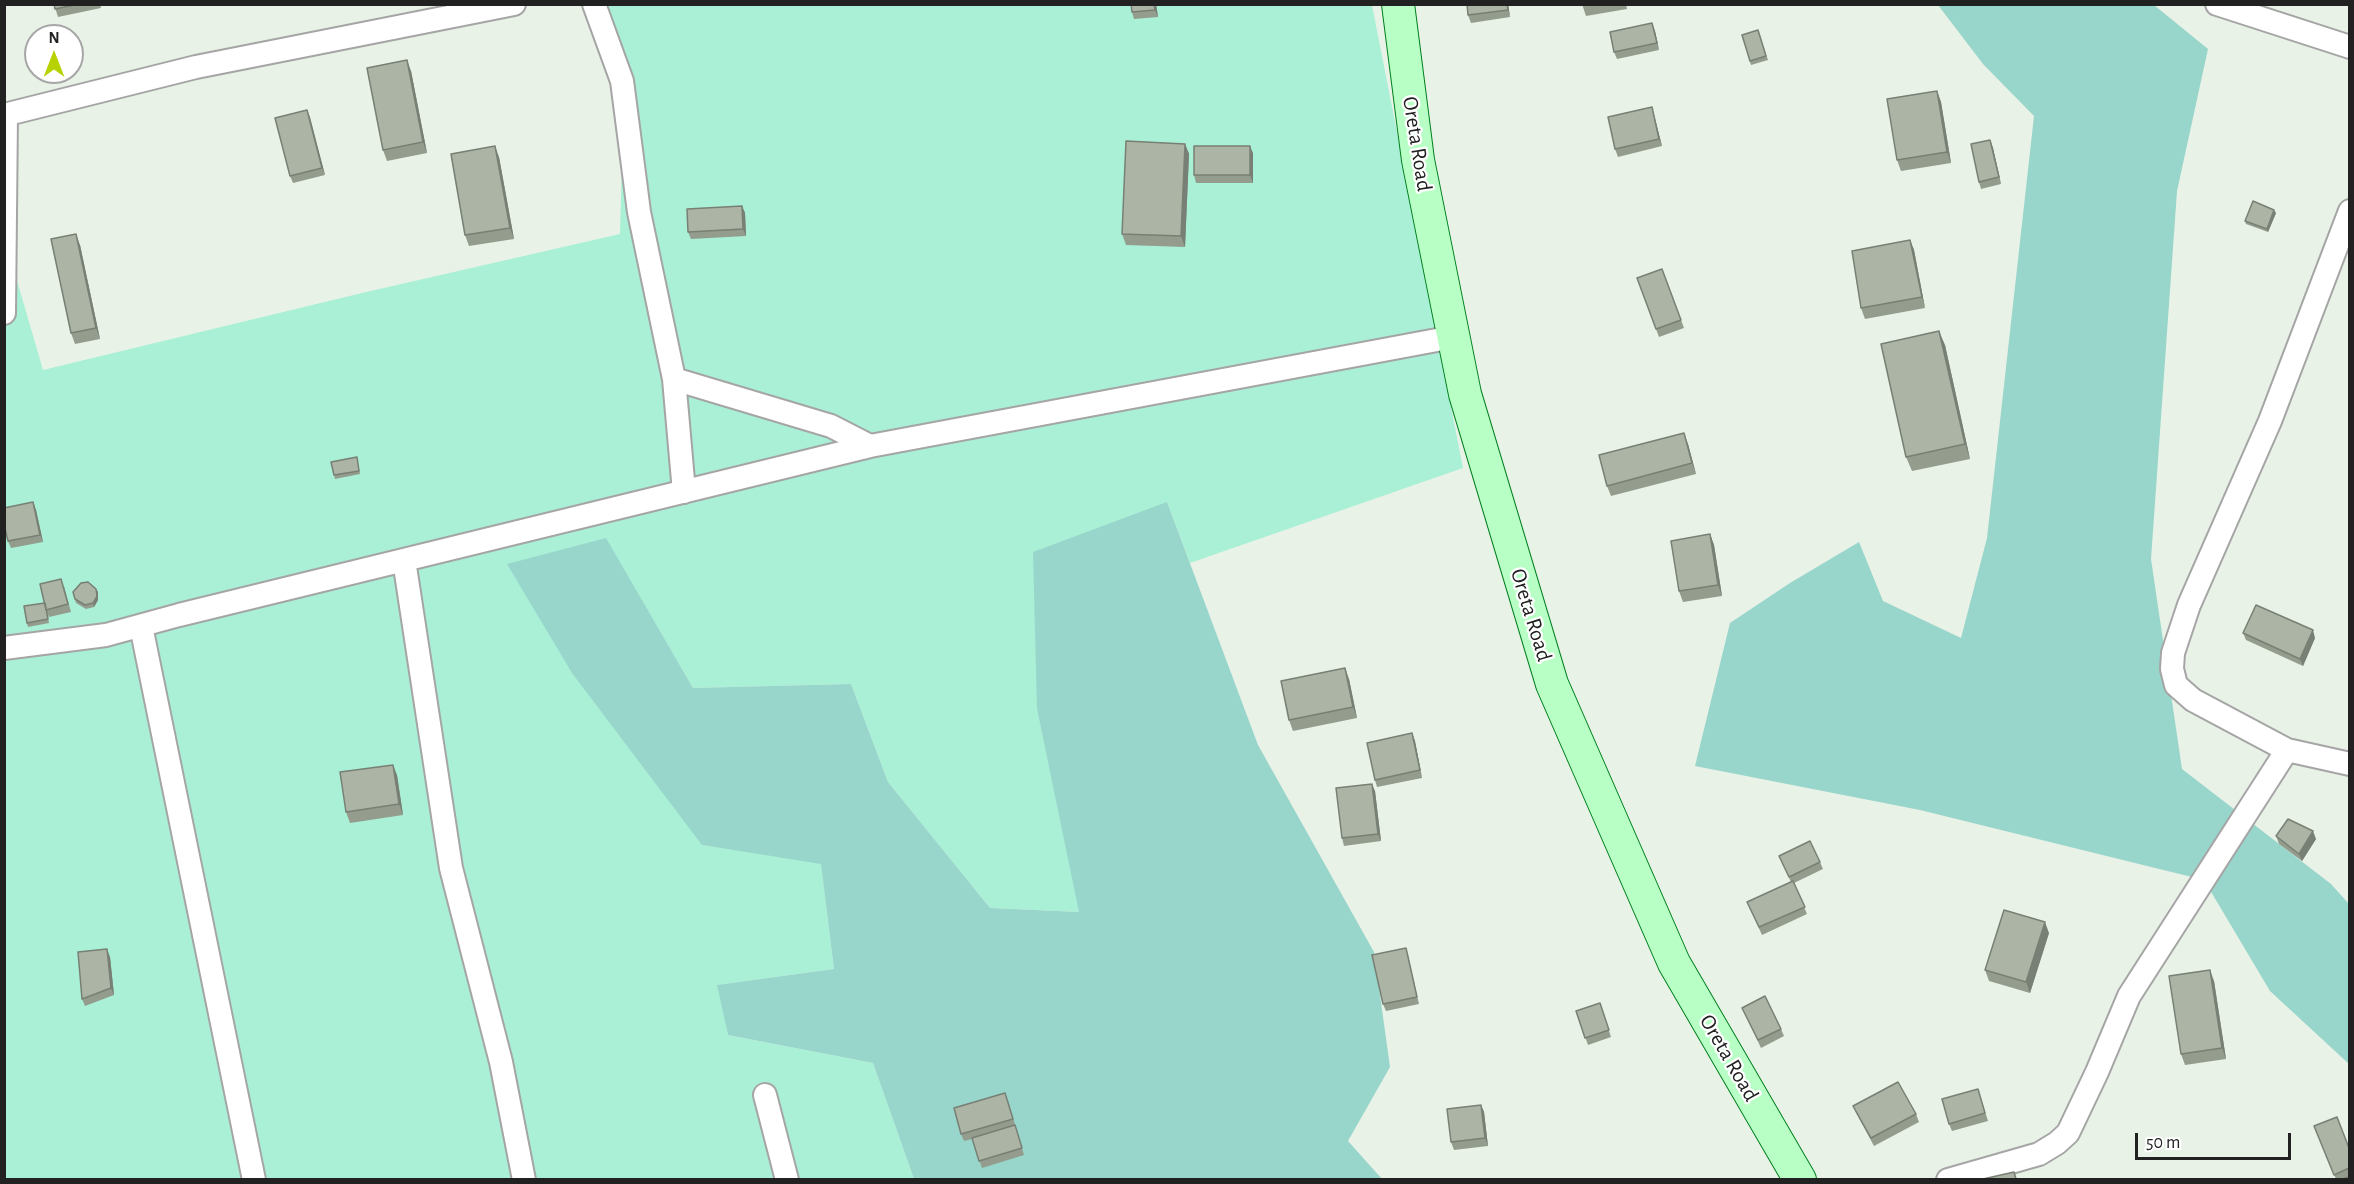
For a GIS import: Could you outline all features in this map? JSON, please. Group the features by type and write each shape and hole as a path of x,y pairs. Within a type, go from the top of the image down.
{"street":[{"path":"4,313 5,115 196,67 514,4"},
{"path":"594,4 622,81 639,212 674,379 684,492"},
{"name":"Oreta Road","path":"1398,4 1418,160 1465,394 1552,684 1674,963 1800,1179"},
{"path":"2217,4 2349,47"},
{"path":"2349,211 2270,421 2189,605 2173,653 2172,669 2176,685 2193,700 2287,750 2349,764"},
{"path":"4,648 106,635 870,446 1454,337"},
{"path":"674,379 831,426 870,446"},
{"path":"809,421 815,459"},
{"path":"404,560 451,868 501,1062 524,1179"},
{"path":"141,626 254,1179"},
{"path":"1948,1179 2039,1154 2068,1133 2129,996 2287,750"},
{"path":"765,1095 786,1179"}],"green space":[{"path":"608,5 1372,5 1463,468 1190,563 1167,502 1037,709 1080,912 990,908 888,782 851,684 693,688 606,539 702,845 821,863 834,969 718,985 728,1035 873,1063 914,1179 5,1179 4,236 43,370 620,234 624,84"}],"shaded area":[{"path":"1938,5 2154,5 2208,49 2177,191 2151,559 2182,769 2331,884 2349,904 2349,1064 2270,991 2204,880 1920,810 1695,766 1730,623 1790,583 1859,542 1883,601 1961,638 1987,538 2034,116 1983,64"},
{"path":"1167,502 1258,745 1374,952 1390,1067 1348,1141 1382,1179 914,1179 873,1063 728,1035 717,985 834,969 821,864 702,845 572,673 507,564 606,538 693,688 851,684 888,782 990,908 1079,912 1037,709 1033,552"}],"building":[{"path":"54,4 79,4 55,9"},
{"path":"1131,4 1154,4 1155,10 1132,12"},
{"path":"1467,4 1507,4 1508,10 1468,15"},
{"path":"1652,23 1657,43 1614,52 1610,32"},
{"path":"1758,30 1766,56 1750,61 1742,35"},
{"path":"407,60 423,142 383,150 367,68"},
{"path":"1937,91 1947,152 1897,160 1887,99"},
{"path":"1652,107 1659,139 1615,149 1608,117"},
{"path":"307,110 322,168 290,176 275,118"},
{"path":"1990,140 1999,177 1979,182 1971,144"},
{"path":"1126,141 1185,144 1181,236 1122,234"},
{"path":"495,146 510,228 465,235 451,154"},
{"path":"1194,146 1250,146 1250,175 1194,175"},
{"path":"2253,201 2274,210 2267,229 2245,221"},
{"path":"742,206 743,229 688,232 687,209"},
{"path":"76,234 96,328 71,333 51,239"},
{"path":"1910,240 1922,297 1861,308 1852,251"},
{"path":"1662,269 1681,320 1656,329 1637,278"},
{"path":"1939,331 1965,444 1906,457 1881,344"},
{"path":"1684,433 1692,463 1607,486 1599,455"},
{"path":"357,457 359,471 334,475 331,462"},
{"path":"33,502 40,535 8,541 4,524 4,508"},
{"path":"1710,534 1718,585 1679,591 1671,541"},
{"path":"61,579 68,604 46,610 40,584"},
{"path":"88,582 96,589 97,596 93,603 85,605 75,599 73,592 81,583"},
{"path":"45,603 48,619 27,623 24,606"},
{"path":"2256,605 2313,630 2300,659 2243,633"},
{"path":"1345,668 1353,707 1289,720 1281,681"},
{"path":"1412,733 1420,770 1375,780 1367,743"},
{"path":"393,765 399,804 346,812 340,772"},
{"path":"1372,784 1378,834 1342,838 1336,788"},
{"path":"2288,819 2313,831 2299,854 2276,836"},
{"path":"1810,841 1820,862 1789,877 1779,856"},
{"path":"1793,881 1805,907 1759,927 1747,902"},
{"path":"2004,910 2045,922 2026,982 1985,970"},
{"path":"1406,948 1417,997 1383,1004 1372,955"},
{"path":"107,949 111,988 82,999 78,952"},
{"path":"2210,970 2222,1048 2181,1054 2169,976"},
{"path":"1765,996 1781,1029 1758,1040 1742,1008"},
{"path":"1600,1003 1609,1030 1585,1038 1576,1011"},
{"path":"1898,1082 1916,1114 1871,1138 1853,1106"},
{"path":"1978,1089 1985,1113 1949,1124 1942,1099"},
{"path":"1005,1093 1013,1119 961,1134 954,1108"},
{"path":"1481,1105 1485,1138 1451,1142 1447,1109"},
{"path":"2337,1117 2349,1148 2349,1168 2334,1175 2314,1126"},
{"path":"1015,1125 1022,1148 979,1161 972,1138"},
{"path":"2014,1172 2016,1179 1983,1179"}]}
